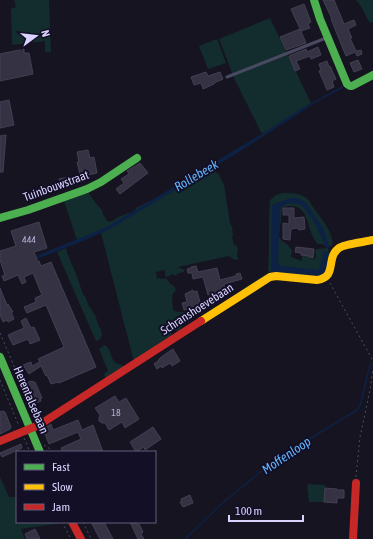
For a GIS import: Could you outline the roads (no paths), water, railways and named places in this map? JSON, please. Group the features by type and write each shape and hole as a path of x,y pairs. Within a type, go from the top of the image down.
{"street":[{"path":"314,0 347,84 352,86 373,75"},
{"name":"Tuinbouwstraat","path":"0,218 88,189 137,158"},
{"name":"Schranshoevebaan","path":"0,441 39,424 266,279 276,276 321,280 327,278 336,249 373,240"},
{"name":"Herentalsebaan","path":"0,357 40,451"},
{"path":"353,539 356,484"},
{"path":"73,523 81,539"}],"lane":[{"path":"227,77 328,37"}],"water":[{"name":"Rollebeek","path":"342,86 343,88 315,103 234,155 108,230 37,259 36,256 107,227 301,109"},
{"path":"292,198 298,198 306,203 323,228 330,248 325,247 322,237 308,213 302,206 296,203 285,204 281,207 280,212 278,262 281,266 318,270 324,250 328,253 329,259 326,273 322,277 271,273 272,207 273,204"}],"waterway":[{"name":"Moffenloop","path":"185,539 226,500 275,460 357,410 360,406 370,365 372,364"}]}
